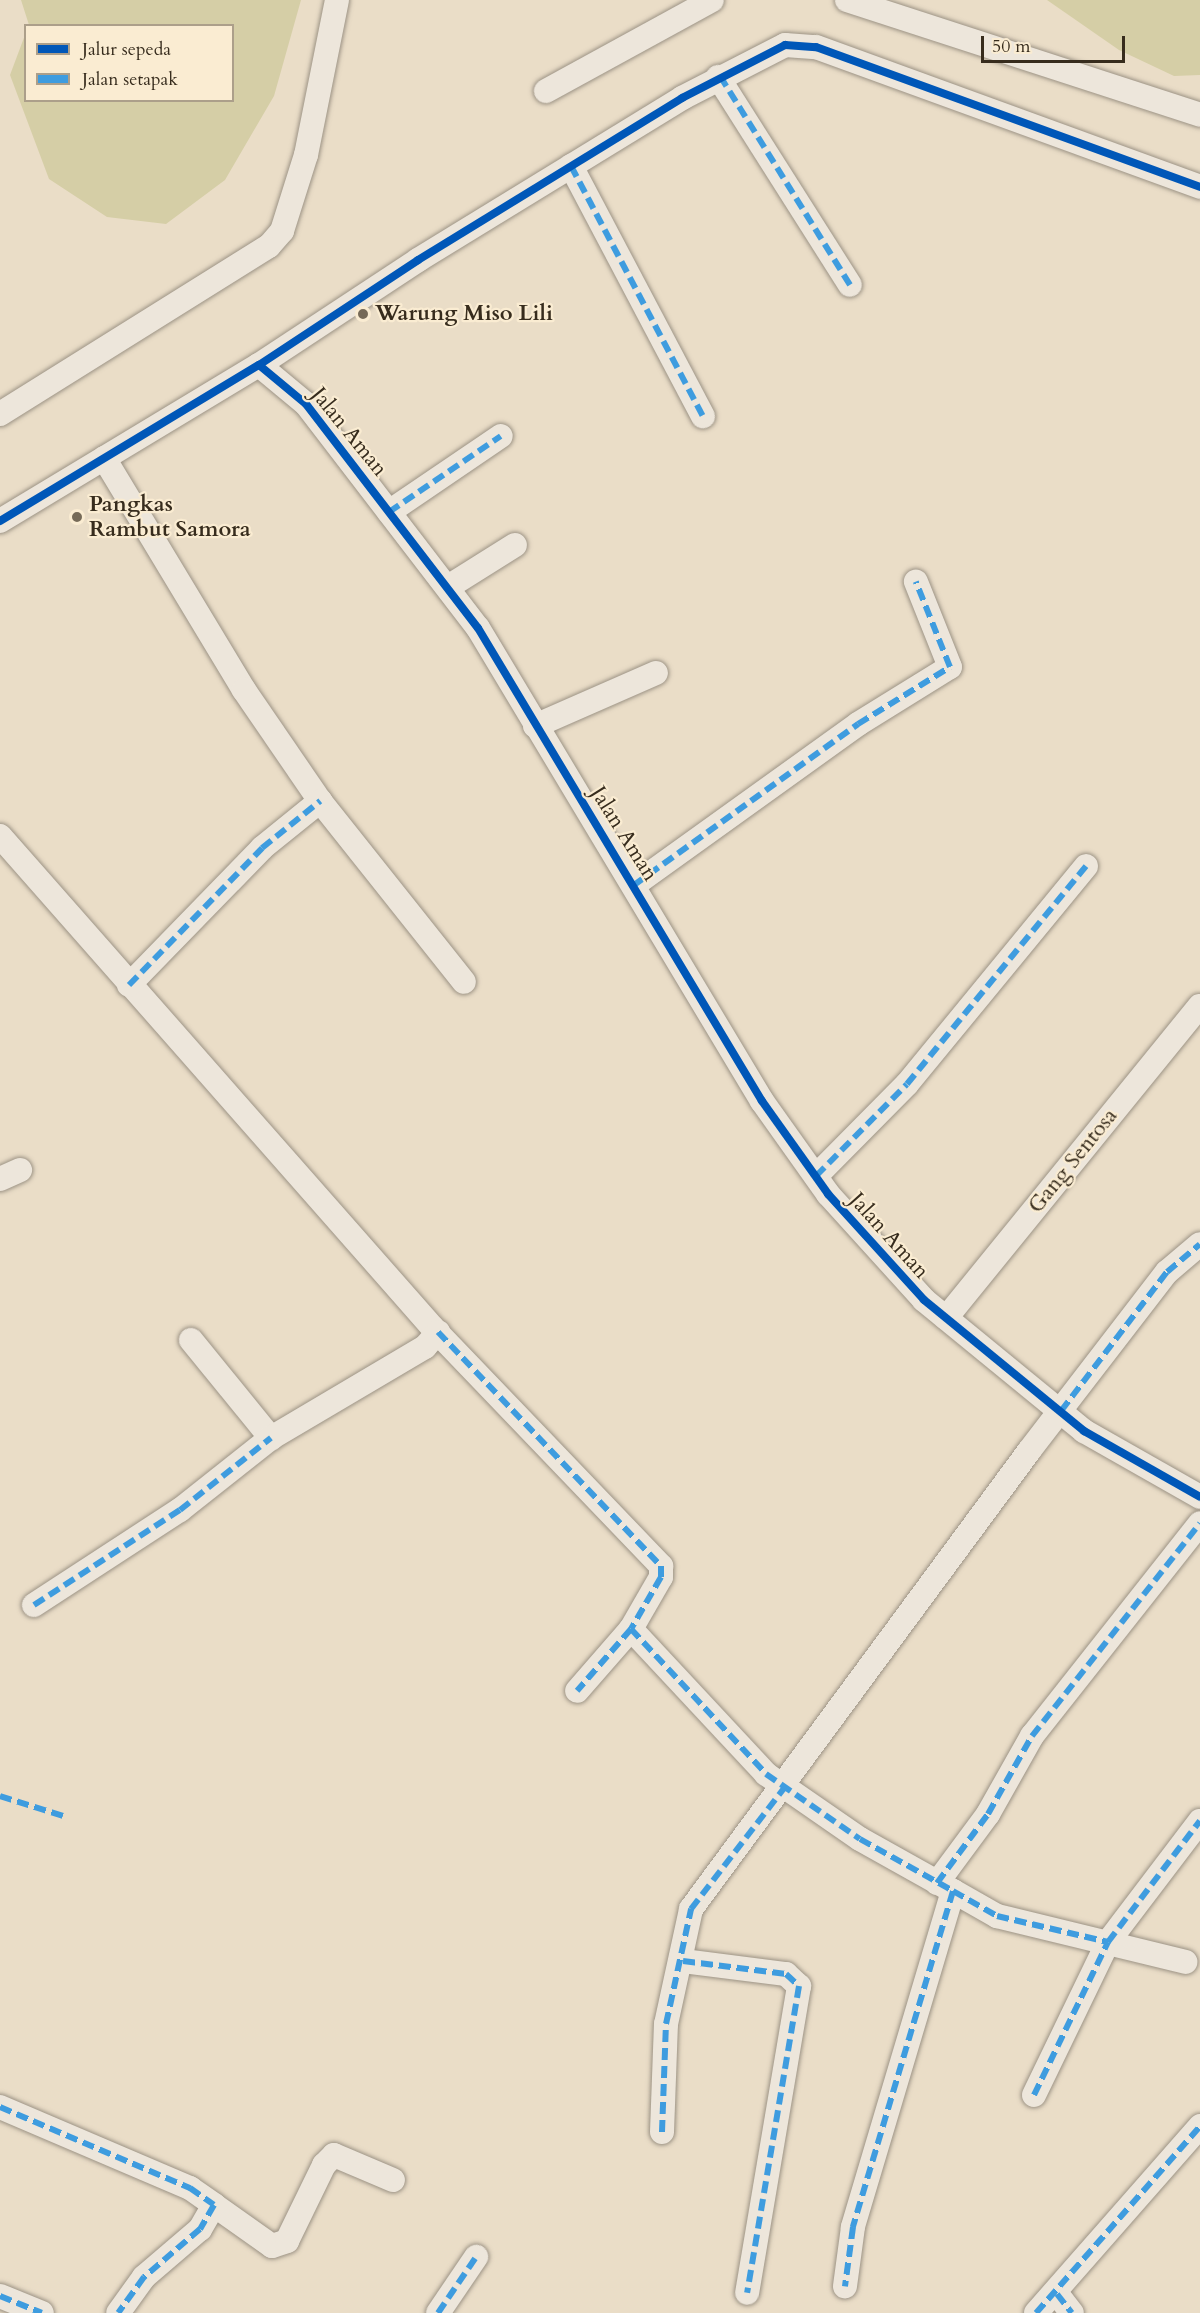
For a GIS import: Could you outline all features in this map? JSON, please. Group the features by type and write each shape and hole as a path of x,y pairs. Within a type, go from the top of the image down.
{"street":[{"path":"0,414 270,246 282,231 306,155 337,0"},
{"path":"546,91 712,0"},
{"path":"847,0 918,10 1200,115"},
{"path":"0,521 259,365 280,347 571,166 718,77 785,45 816,47 1200,187"},
{"path":"718,77 850,285"},
{"path":"571,166 703,416"},
{"name":"Jalan Aman","path":"259,365 306,404 448,587 634,885 762,1101 816,1176 893,1271 946,1318 1084,1431 1196,1488"},
{"path":"389,512 501,436"},
{"path":"104,458 244,690 320,801 464,982"},
{"path":"448,587 515,545"},
{"path":"634,885 858,724 950,667 916,582"},
{"path":"535,726 656,673"},
{"path":"129,985 262,848 320,801"},
{"path":"0,836 129,985 438,1332 660,1566 661,1577 631,1629 577,1691"},
{"path":"816,1176 907,1084 1086,866"},
{"name":"Gang Sentosa","path":"946,1318 1200,1006"},
{"path":"662,2132 666,2024 683,1961 691,1909 785,1787 923,1592 1167,1272 1200,1244"},
{"path":"34,1605 160,1524 271,1438 425,1347 438,1332"},
{"path":"191,1340 271,1438"},
{"path":"845,2286 853,2227 945,1887 1032,1736 1200,1523"},
{"path":"631,1629 744,1753 785,1787 945,1887 997,1916 1185,1962"},
{"path":"1034,2095 1108,1942 1200,1821"},
{"path":"683,1961 786,1974 799,1986 747,2293"},
{"path":"0,2107 190,2188 273,2246 287,2241 324,2165 334,2155 393,2180"},
{"path":"1036,2313 1057,2294 1200,2126"},
{"path":"118,2313 144,2277 200,2229 214,2205"},
{"path":"438,2313 476,2257"},
{"path":"1057,2294 1072,2313"},
{"path":"0,2296 42,2313"}],"shaded area":[{"path":"21,0 301,0 274,96 225,180 166,224 107,217 49,179 10,75 24,38 24,102 234,102 234,24 29,24"},
{"path":"1047,0 1200,0 1200,75 1174,76 1119,50"}],"marked path":[{"path":"720,76 850,285"},
{"path":"571,166 703,416"},
{"path":"389,512 501,436"},
{"path":"634,885 858,724 950,667 916,582"},
{"path":"129,985 262,848 320,801"},
{"path":"816,1176 907,1084 1086,866"},
{"path":"1061,1411 1167,1272 1200,1244"},
{"path":"438,1332 661,1566 661,1577 631,1629 577,1691"},
{"path":"34,1605 180,1510 271,1438"},
{"path":"937,1883 988,1814 1032,1736 1200,1523"},
{"path":"631,1629 766,1774 860,1839 953,1891 853,2227 845,2286"},
{"path":"662,2132 666,2024 691,1909 785,1787"},
{"path":"0,1796 63,1816"},
{"path":"1034,2095 1108,1942 1200,1821"},
{"path":"953,1891 997,1916 1108,1942"},
{"path":"683,1961 786,1974 799,1986 747,2293"},
{"path":"0,2107 190,2188 214,2205 200,2229 144,2277 118,2313"},
{"path":"1036,2313 1200,2126"},
{"path":"438,2313 476,2257"},
{"path":"1057,2294 1072,2313"},
{"path":"0,2296 42,2313"}],"cycle path":[{"path":"0,521 259,365 418,260 682,98 785,45 816,47 1200,187"},
{"path":"259,365 306,404 478,628 762,1101 828,1194 924,1300 1084,1431 1200,1497"}],"place":[{"name":"Warung Miso Lili","path":"363,314"},
{"name":"Pangkas Rambut Samora","path":"77,517"}]}
